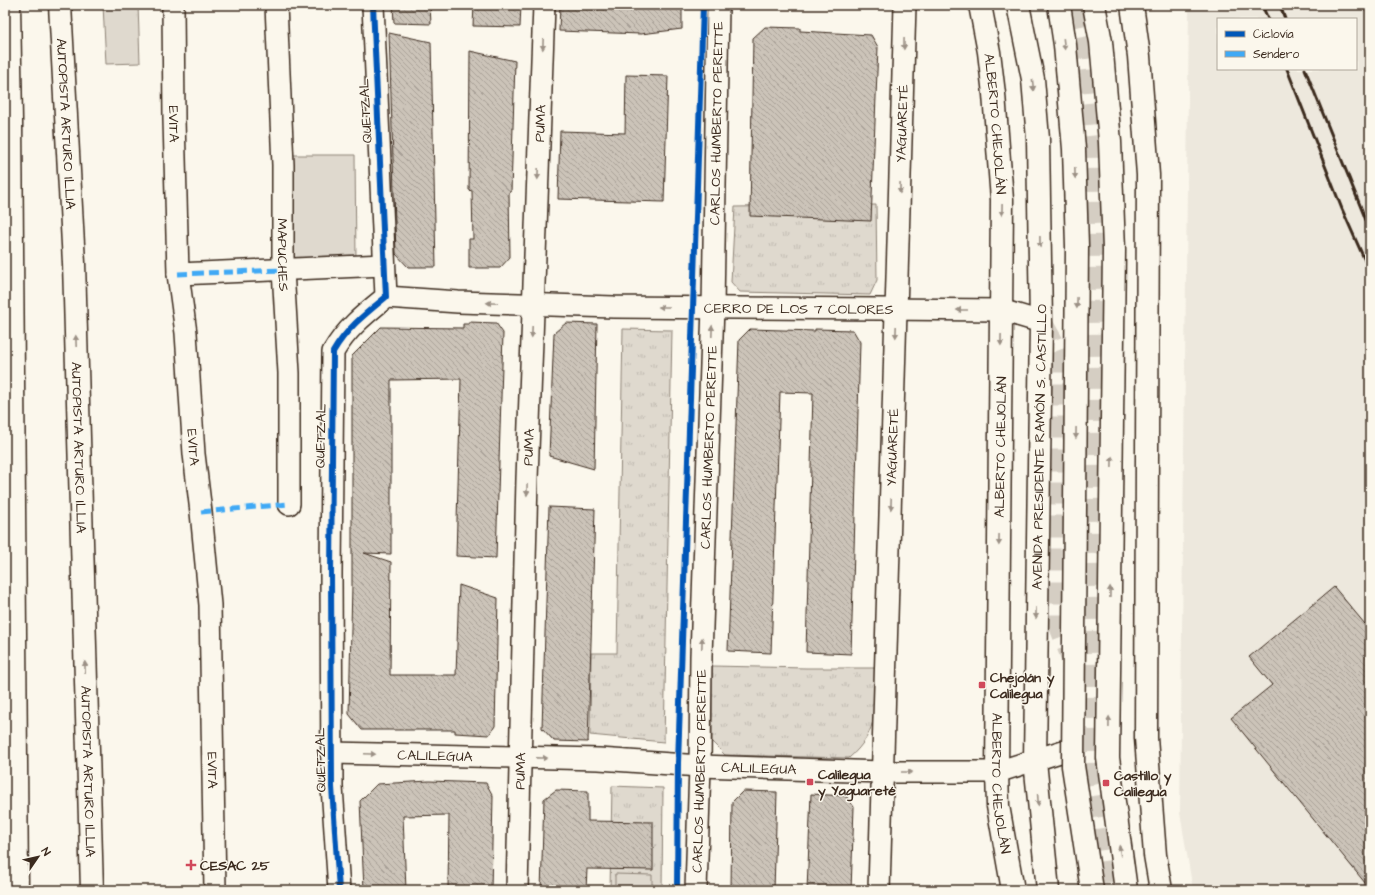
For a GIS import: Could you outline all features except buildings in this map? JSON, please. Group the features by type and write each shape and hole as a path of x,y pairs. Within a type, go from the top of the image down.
{"main road":[{"path":"9,5 17,890"},
{"name":"AUTOPISTA ARTURO ILLIA","path":"60,5 74,263 92,890"},
{"name":"ALBERTO CHEJOLÁN","path":"980,5 989,52 998,140 1002,200 997,772 998,806 1013,890"},
{"name":"AVENIDA PRESIDENTE RAMÓN S. CASTILLO","path":"1018,5 1033,79 1038,139 1041,322 1035,761 1048,890"},
{"path":"1059,5 1065,45 1074,149 1077,246 1073,766 1092,890"},
{"path":"1094,5 1101,42 1110,142 1114,250 1108,758 1126,890"},
{"path":"1132,5 1139,56 1148,175 1146,738 1154,855 1161,890"}],"street":[{"name":"EVITA","path":"173,5 178,274 186,333 194,454 210,605 215,890"},
{"name":"MAPUCHES","path":"276,5 283,165 283,270 289,373 289,504"},
{"name":"QUETZAL","path":"339,890 332,787 330,574 332,352 342,336 351,326 386,297 373,5"},
{"name":"PUMA","path":"517,890 533,305 544,5"},
{"name":"CARLOS HUMBERTO PERETTE","path":"696,890 700,766 701,656 713,307 718,5"},
{"name":"YAGUARETÉ","path":"879,890 905,5"},
{"path":"178,274 384,265"},
{"name":"CERRO DE LOS 7 COLORES","path":"386,297 533,305 1002,310 1041,322"},
{"name":"CALILEGUA","path":"332,753 599,759 700,766 882,772 997,772 1063,751"}],"shaded area":[{"path":"1189,5 1370,5 1370,890 1193,890 1180,813"}],"green space":[{"path":"103,5 138,5 140,63 106,64"},
{"path":"292,155 355,155 356,262 293,262"},
{"path":"876,205 877,280 870,295 740,292 731,282 735,207"},
{"path":"623,329 672,330 664,742 590,735 591,653 617,653"},
{"path":"712,666 876,668 875,706 871,728 859,748 849,758 725,755 712,742"},
{"path":"612,786 663,788 662,890 610,890"},
{"path":"615,874 652,875 652,890 615,890"}],"tunnel":[{"path":"1074,5 1081,42 1091,143 1093,783 1108,890"},
{"path":"1041,322 1052,341 1060,361 1060,626 1071,655 1076,661"},
{"path":"1063,751 1092,736"}],"railway":[{"path":"1262,5 1268,18"},
{"path":"1280,5 1285,18"},
{"path":"1287,70 1342,209 1370,272"},
{"path":"1305,70 1370,230"}],"marked path":[{"path":"178,274 283,270"},
{"path":"201,512 289,504"}],"cycle path":[{"path":"339,890 332,787 331,574 333,352 338,343 350,329 386,297 373,5"},
{"path":"677,890 678,763 703,5"}],"place":[{"name":"Chejolán y Calilegua","path":"982,685"},
{"name":"Calilegua y Yaguareté","path":"810,782"},
{"name":"Castillo y Calilegua","path":"1106,783"},
{"name":"CESAC 25","path":"191,865"}]}
